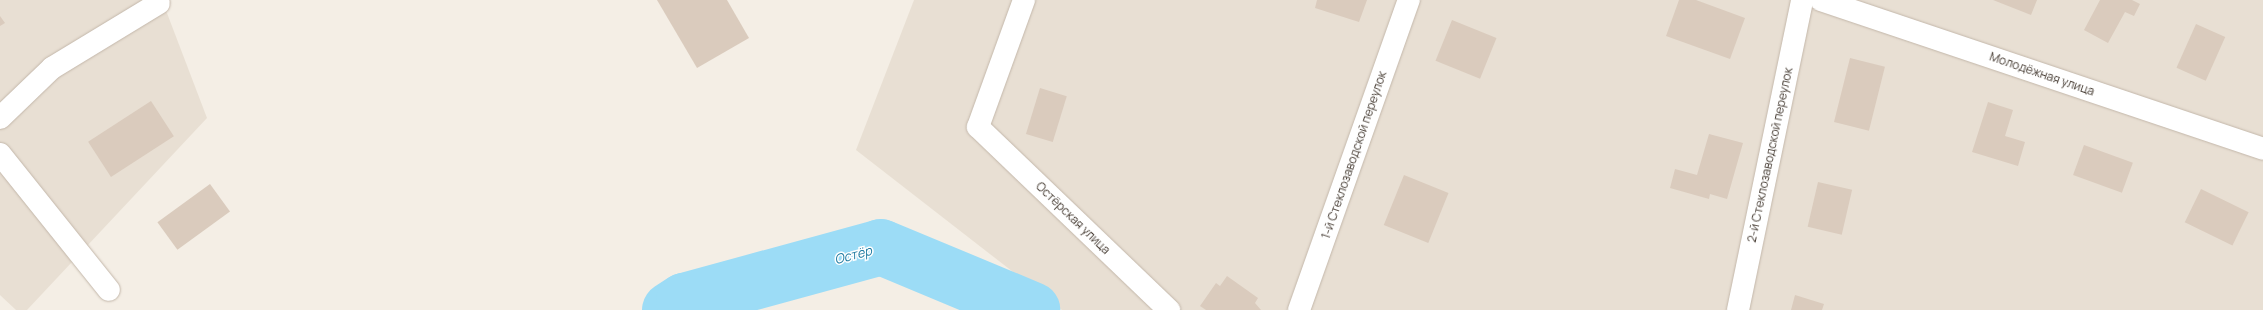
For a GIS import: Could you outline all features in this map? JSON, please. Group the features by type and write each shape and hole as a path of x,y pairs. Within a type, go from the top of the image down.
{"street":[{"name":"Остёрская улица","path":"1024,0 978,126 1169,310"},
{"name":"1-й Стеклозаводской переулок","path":"1299,310 1409,0"},
{"name":"2-й Стеклозаводской переулок","path":"1738,310 1802,0"},
{"name":"Молодёжная улица","path":"1821,0 2263,149"},
{"path":"0,118 52,68 159,3"},
{"path":"0,154 109,290"}],"shaded area":[{"path":"0,0 162,0 207,118 27,310 16,310 0,295"},
{"path":"914,0 2263,0 2263,310 1062,310 856,150"}],"building":[{"path":"657,0 727,0 749,38 697,68"},
{"path":"1317,0 1367,0 1359,22 1315,8"},
{"path":"1679,0 1696,0 1745,18 1730,59 1666,36"},
{"path":"1993,0 2037,0 2031,15"},
{"path":"2100,0 2132,0 2140,4 2134,16 2125,12 2108,43 2084,30"},
{"path":"0,16 5,23 0,26"},
{"path":"1452,20 1497,38 1480,79 1436,61"},
{"path":"2196,24 2225,37 2206,81 2176,68"},
{"path":"1850,58 1885,67 1869,131 1834,122"},
{"path":"1040,88 1067,96 1053,142 1026,134"},
{"path":"151,101 174,136 111,177 88,142"},
{"path":"1988,102 2013,110 2005,136 2025,142 2018,166 1972,152"},
{"path":"1709,134 1743,143 1727,199 1710,194 1709,199 1670,188 1675,169 1697,175"},
{"path":"2084,145 2133,163 2122,193 2073,175"},
{"path":"1404,175 1449,193 1428,243 1384,225"},
{"path":"1818,182 1852,190 1842,235 1808,227"},
{"path":"210,184 230,212 177,250 157,222"},
{"path":"2201,189 2249,212 2232,245 2185,222"},
{"path":"1227,276 1258,298 1255,303 1261,310 1206,310 1200,306 1216,283 1220,286"},
{"path":"1795,295 1824,304 1822,310 1791,310"}],"waterway":[{"name":"Остёр","path":"670,310 684,301 881,247 1032,310"}]}
